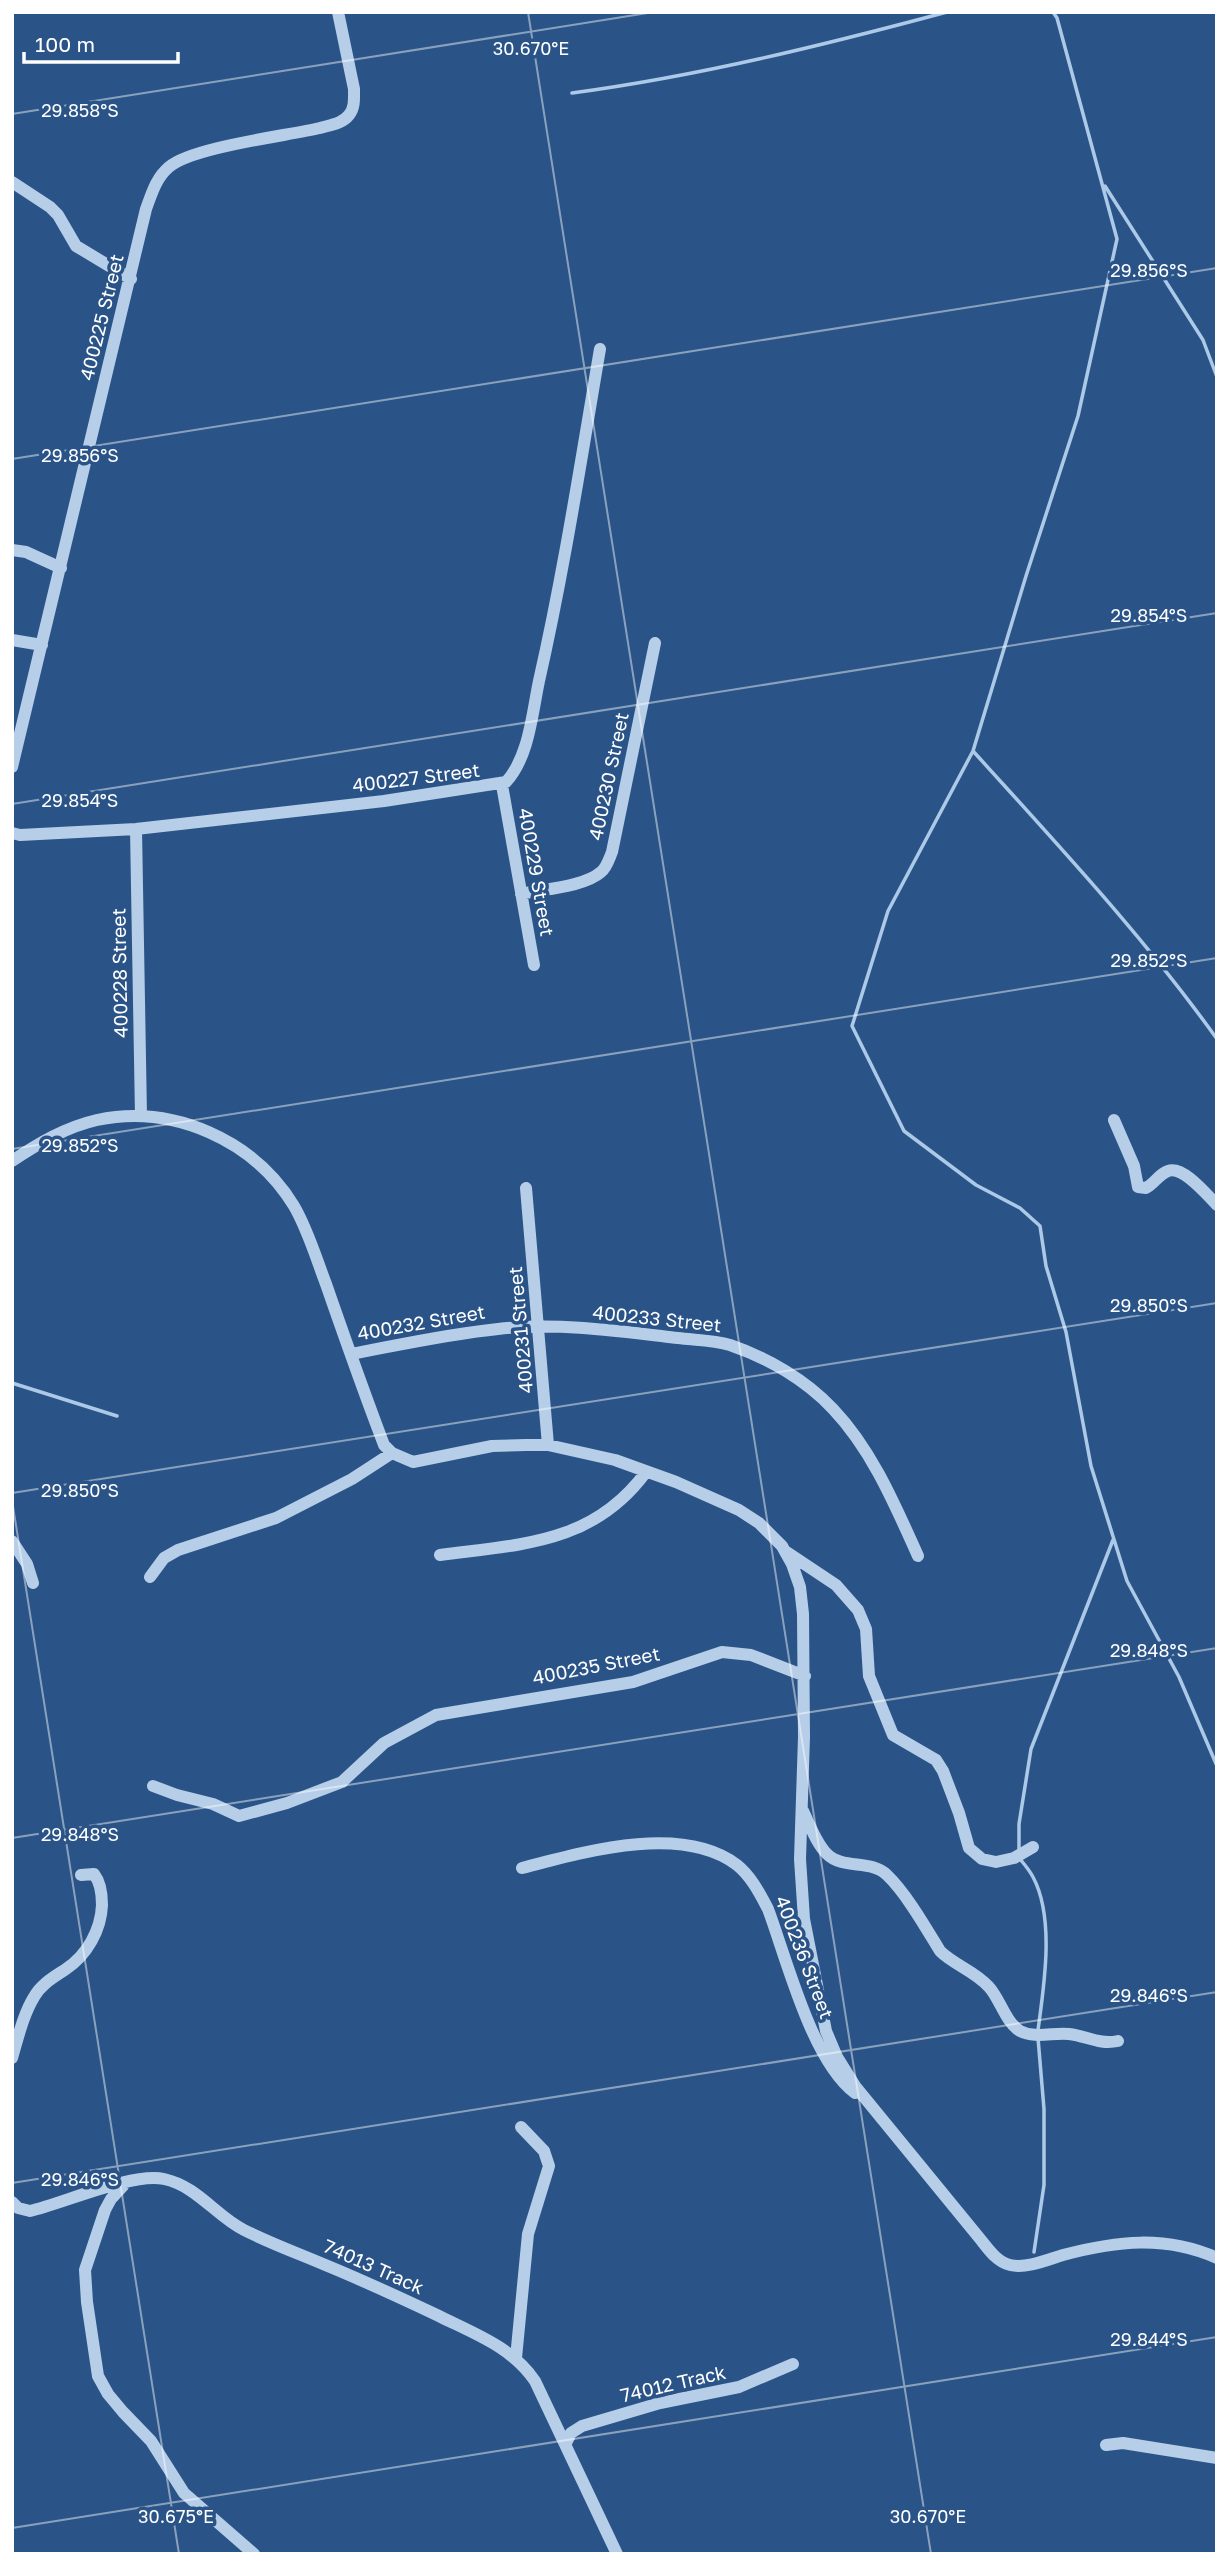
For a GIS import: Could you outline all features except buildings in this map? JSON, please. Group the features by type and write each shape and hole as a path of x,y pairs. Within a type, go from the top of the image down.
{"street":[{"name":"400225 Street","path":"12,767 146,209 156,182 171,164 208,151 337,123 350,115 354,89 338,12"},
{"path":"12,182 50,207 58,215 76,246 131,279"},
{"name":"400227 Street","path":"12,833 20,835 136,829 384,801 502,785 510,779 517,766 532,717 553,622 600,349"},
{"path":"12,550 26,552 61,568"},
{"path":"12,640 41,645"},
{"name":"400230 Street","path":"521,894 590,878 608,864 655,643"},
{"name":"400229 Street","path":"502,785 534,965"},
{"name":"400228 Street","path":"136,829 141,1115"},
{"path":"12,1161 48,1138 70,1128 96,1120 141,1115 174,1120 221,1138 251,1157 295,1207 384,1445 391,1453 412,1462 492,1446 548,1445 615,1460 646,1472 739,1510 773,1534 792,1564 800,1587 805,1676 800,1859 804,1919 826,2031 837,2057 869,2104 997,2259 1018,2266 1112,2243 1135,2241 1171,2243 1217,2258"},
{"path":"1114,1120 1134,1166 1138,1187 1146,1188 1166,1171 1175,1170 1189,1178 1217,1205"},
{"name":"400231 Street","path":"526,1188 534,1212 548,1445"},
{"name":"400232 Street","path":"351,1354 496,1329 539,1326"},
{"name":"400233 Street","path":"539,1326 656,1335 728,1344 768,1361 802,1381 834,1409 863,1448 888,1491 918,1556"},
{"path":"150,1577 164,1558 178,1550 276,1518 352,1479 391,1453"},
{"path":"440,1555 564,1534 589,1525 620,1503 646,1472"},
{"path":"12,1541 27,1564 33,1583"},
{"path":"785,1551 836,1585 863,1619 869,1648 869,1676 888,1725 895,1738 936,1760 959,1813 969,1848 982,1859 996,1862 1019,1857 1033,1847"},
{"name":"400235 Street","path":"153,1786 213,1804 235,1815 245,1815 287,1803 348,1779 364,1759 394,1737 436,1715 633,1682 722,1652 751,1655 805,1676"},
{"path":"801,1808 820,1845 831,1857 840,1862 872,1867 887,1874 940,1951 978,1976 989,1987 1018,2030 1031,2035 1068,2034 1100,2043 1118,2041"},
{"name":"400236 Street","path":"522,1868 602,1849 667,1844 715,1852 737,1866 768,1909 806,2016 827,2063 850,2090 869,2104"},
{"path":"12,2058 33,1998 51,1978 74,1963 96,1932 102,1912 99,1883 94,1874 81,1875"},
{"path":"516,2358 528,2234 549,2166 547,2155 521,2127"},
{"name":"74013 Track","path":"12,2202 18,2208 30,2211 130,2182 163,2179 202,2197 242,2229 495,2343 516,2358 535,2381 617,2554"},
{"path":"130,2182 117,2190 111,2199 85,2270 98,2376 122,2412 151,2441 184,2493 254,2554"},
{"name":"74012 Track","path":"566,2443 572,2433 582,2426 660,2403 739,2387 793,2364"},
{"path":"1106,2445 1143,2445 1217,2458"}],"waterway":[{"path":"572,93 667,78 761,58 947,12"},
{"path":"1053,12 1057,18 1117,239 1078,416 973,751 888,911 852,1026 904,1131 976,1185 1020,1208 1040,1226 1046,1266 1066,1332 1091,1466 1127,1581 1179,1677 1217,1766"},
{"path":"1105,186 1203,340 1217,377"},
{"path":"973,751 1130,928 1217,1039"},
{"path":"12,1383 117,1416"},
{"path":"1019,1852 1019,1824 1031,1749 1113,1540"},
{"path":"1020,1859 1033,1877 1044,1912 1046,1952 1038,2030"},
{"path":"1034,2252 1044,2185 1044,2109 1038,2038"}]}
